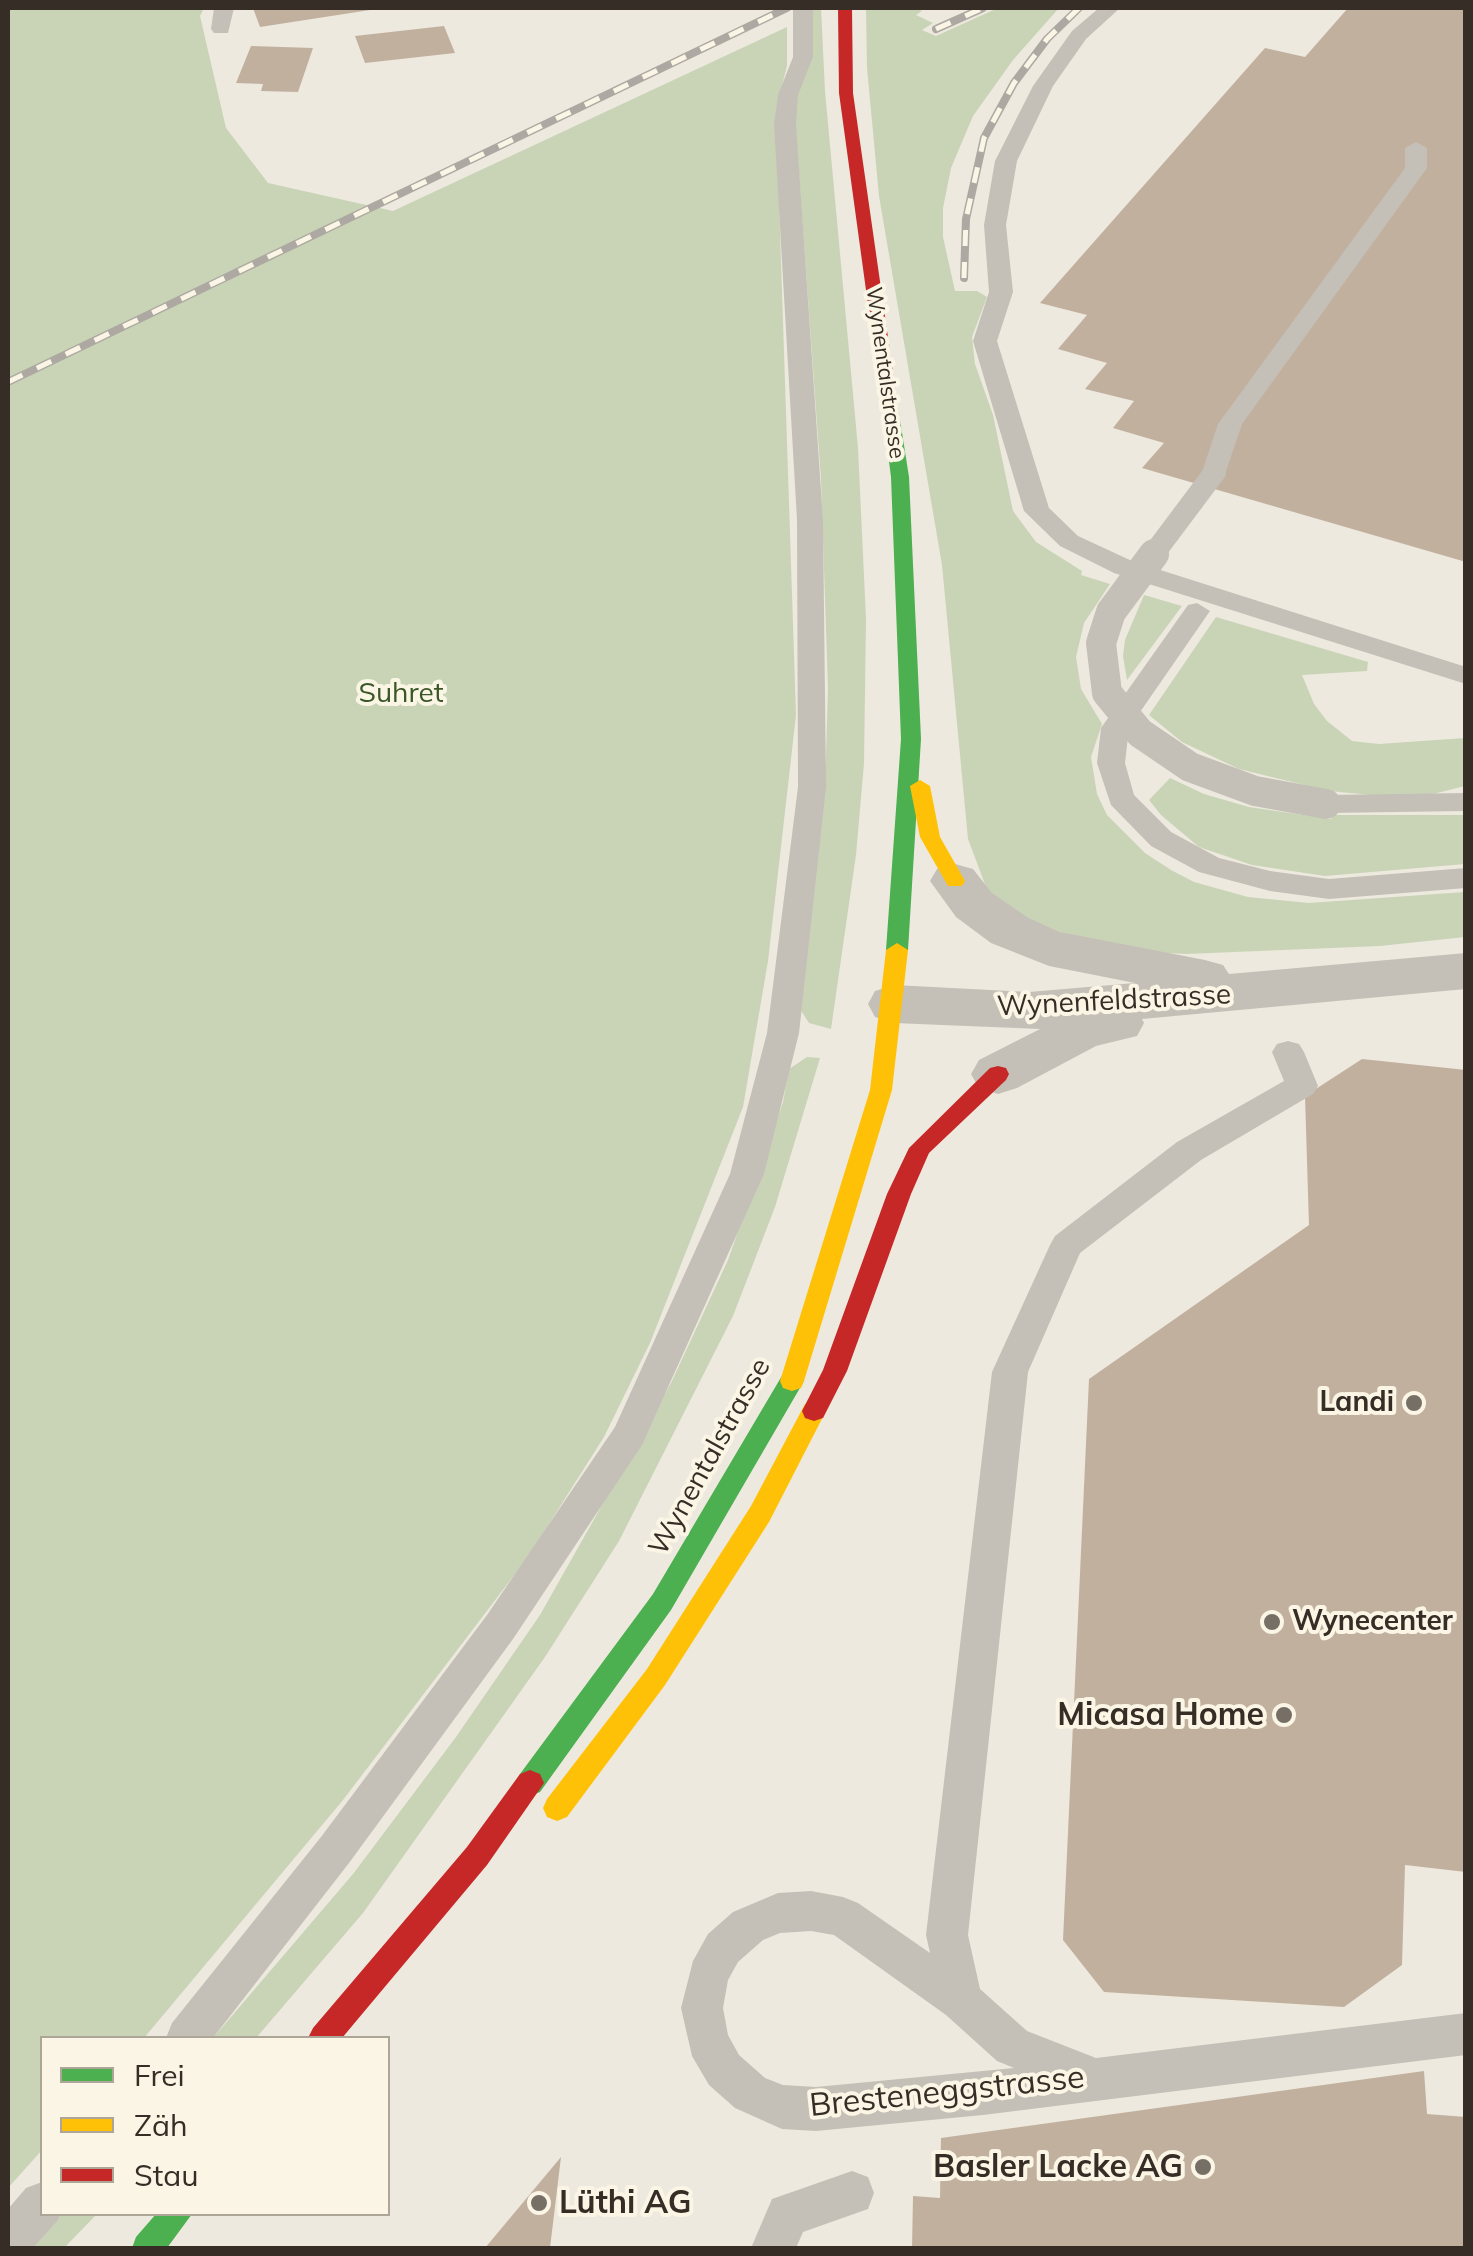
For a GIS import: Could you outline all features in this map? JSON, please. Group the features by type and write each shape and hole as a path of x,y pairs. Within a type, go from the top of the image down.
{"main road":[{"name":"Wynentalstrasse","path":"325,2036 476,1856 662,1602 791,1382 881,1090 894,985 911,739 900,477 846,93 845,8"},
{"name":"Wynentalstrasse","path":"911,739 930,837 954,881"},
{"path":"546,1820 656,1677 760,1514 834,1371 899,1194 920,1148 998,1074"},
{"name":"Wynentalstrasse","path":"325,2036 504,1861"},
{"path":"147,2248 174,2216"}],"street":[{"name":"Wynenfeldstrasse","path":"954,881 974,905 1009,930 1049,948 1273,991"},
{"name":"Wynenfeldstrasse","path":"894,985 1029,1011 1466,971"},
{"name":"Wynenfeldstrasse","path":"894,985 1222,982"},
{"name":"Wynenfeldstrasse","path":"998,1074 1083,1030 1273,991"}],"lane":[{"path":"221,29 224,8"},
{"path":"189,2036 335,1850 500,1627 629,1435 747,1174 783,1033 812,786 810,520 786,124 788,95 802,56 803,8"},
{"path":"1110,8 1080,35 1043,86 1006,161 995,225 1001,292 985,341 1037,510 1070,541 1123,567 1466,676"},
{"path":"1416,148 1416,168 1230,424 1216,472 1111,612 1102,643 1107,692 1140,733 1190,767 1255,791 1326,804 1466,802"},
{"path":"1197,611 1115,728 1111,764 1121,798 1162,839 1209,865 1328,889 1466,878"},
{"path":"961,2000 946,1935 1010,1372 1067,1245 1188,1151 1302,1086 1288,1052"},
{"name":"Bresteneggstrasse","path":"1093,2078 1012,2046 961,2000 843,1918 810,1910 778,1913 748,1926 723,1948 708,1975 702,2008 708,2040 724,2070 750,2093 782,2107 852,2106 1093,2078 1466,2034"},
{"path":"773,2248 788,2215 852,2192"},
{"path":"8,2243 40,2206"}],"green space":[{"name":"Suhret","path":"8,8 204,8 200,16 226,128 268,183 393,211 787,27 787,66 776,110 796,715 768,961 743,1107 650,1343 604,1437 528,1557 343,1800 146,2036 40,2036 40,2152 8,2188"},
{"path":"812,8 821,8 858,448 866,619 864,763 856,855 831,1029 809,1023 800,1009 826,756 828,689 821,479 794,105"},
{"path":"866,8 922,11 916,15 933,23 922,30 936,36 998,8 1059,8 1013,60 973,116 951,168 943,208 943,237 955,291 977,291 987,297 972,337 975,364 993,415 1013,511 1036,542 1082,571 1081,575 1110,584 1084,623 1076,657 1081,689 1102,724 1091,757 1097,794 1107,815 1145,853 1171,870 1194,882 1248,897 1309,903 1465,892 1465,937 1380,946 1186,954 1129,951 1091,946 1004,907 986,887 968,839 942,565 879,196 867,68"},
{"path":"1144,595 1182,606 1127,680 1125,640"},
{"path":"1216,617 1368,662 1367,671 1302,675 1314,704 1327,721 1352,741 1379,744 1465,738 1465,786 1433,794 1382,796 1329,791 1239,769 1182,742 1149,715"},
{"path":"1170,778 1204,794 1249,807 1331,819 1332,815 1465,815 1465,864 1325,876 1252,865 1199,847 1161,815 1149,800"},
{"path":"807,1057 820,1058 775,1207 733,1316 619,1541 545,1657 363,1913 258,2036 215,2036 353,1874 456,1737 540,1615 671,1383 728,1260 783,1102 789,1069"},
{"path":"53,2216 95,2216 64,2248 22,2248"}],"building":[{"path":"253,8 370,8 370,10 260,27"},
{"path":"1348,8 1466,8 1466,562 1142,468 1164,443 1113,428 1134,401 1085,389 1107,363 1058,349 1087,315 1040,303 1265,48 1305,57"},
{"path":"444,26 455,53 365,63 355,36"},
{"path":"251,46 313,48 298,92 261,91 263,84 236,83"},
{"name":"Wynecenter","path":"1362,1059 1466,1070 1466,1872 1405,1865 1402,1965 1344,2007 1104,1992 1063,1940 1089,1379 1309,1225 1305,1096"},
{"name":"Basler Lacke AG","path":"1424,2071 1427,2114 1466,2117 1466,2248 912,2248 913,2196 940,2198 941,2138"},
{"name":"Lüthi AG","path":"561,2157 550,2248 485,2248"}],"railway":[{"path":"8,382 787,8"},
{"path":"936,29 983,8"},
{"path":"964,278 966,219 984,138 1014,83 1047,39 1079,8"}],"traffic: fast":[{"path":"890,407 900,477 911,739 897,950"},
{"path":"530,1783 662,1602 792,1381"},
{"path":"147,2248 174,2216"}],"traffic: slow":[{"path":"920,786 930,837 955,881"},
{"path":"792,1381 881,1090 897,950"},
{"path":"557,1808 656,1677 760,1514 814,1411"}],"traffic: jam":[{"path":"845,8 846,93 890,407"},
{"path":"814,1411 835,1371 899,1194 920,1148 998,1074"},
{"path":"325,2036 477,1856 530,1783"}],"place":[{"name":"Landi","path":"1414,1403"},
{"name":"Wynecenter","path":"1272,1622"},
{"name":"Micasa Home","path":"1284,1715"},
{"name":"Basler Lacke AG","path":"1203,2167"},
{"name":"Lüthi AG","path":"539,2203"}]}
